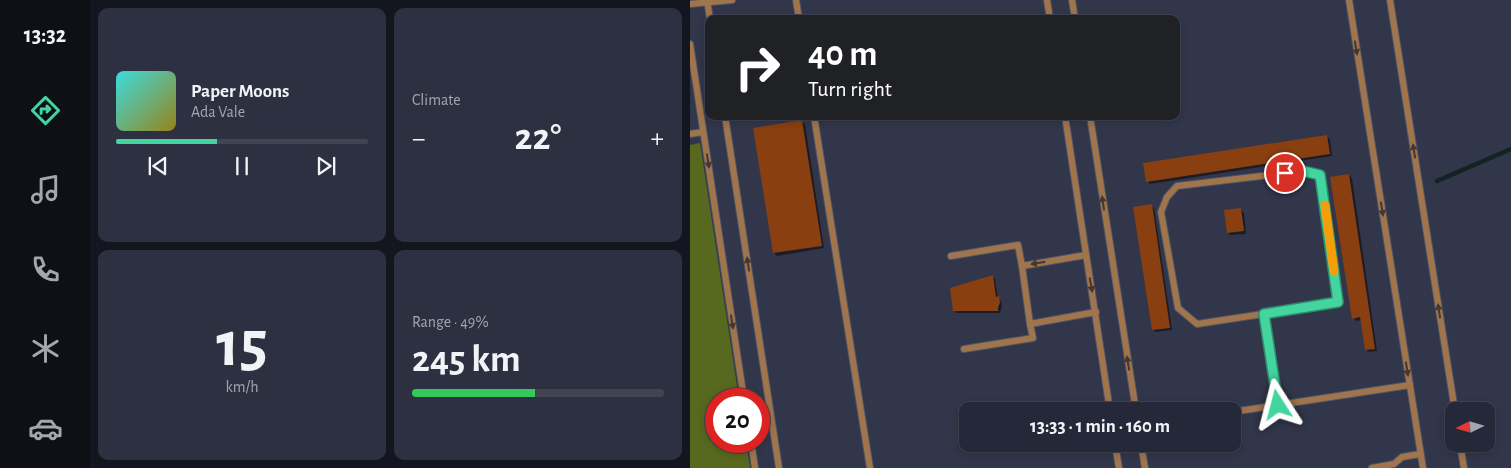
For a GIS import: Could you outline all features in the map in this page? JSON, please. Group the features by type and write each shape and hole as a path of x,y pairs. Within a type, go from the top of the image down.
{"lane":[{"path":"690,4 732,0"},
{"path":"796,0 798,15"},
{"path":"1047,0 1049,15"},
{"path":"1072,0 1074,15"},
{"path":"1349,0 1423,468"},
{"path":"1390,0 1454,402"},
{"path":"707,2 709,15"},
{"path":"690,44 742,388"},
{"path":"726,120 779,468"},
{"path":"815,120 870,468"},
{"path":"1066,120 1109,402"},
{"path":"1091,120 1135,402"},
{"path":"690,134 703,132"},
{"path":"1303,171 1320,175 1338,302 1264,314 1197,324 1178,308 1161,212 1167,197 1177,186 1303,171"},
{"path":"951,256 1018,245 1033,338 964,349"},
{"path":"1022,266 1086,255"},
{"path":"1030,324 1096,312"},
{"path":"1264,314 1278,405"},
{"path":"1241,411 1410,385"},
{"path":"1116,452 1119,468"},
{"path":"1142,452 1145,468"},
{"path":"1461,452 1464,468"},
{"path":"753,453 755,468"},
{"path":"1372,468 1394,466 1402,457 1420,454"}],"green space":[{"path":"700,143 737,388 705,388 705,453 748,453 750,468 690,468 690,145"}],"building":[{"path":"802,120 822,246 773,253 753,128"},
{"path":"1327,135 1330,154 1146,182 1143,163"},
{"path":"1349,174 1375,349 1365,350 1360,317 1352,319 1330,177"},
{"path":"1152,204 1170,328 1152,330 1133,207"},
{"path":"1241,208 1244,231 1227,233 1224,210"},
{"path":"993,275 996,297 999,296 1000,303 998,311 953,311 950,288"}],"waterway":[{"path":"1437,181 1511,149"}],"slow traffic":[{"path":"1325,205 1334,271"}],"route":[{"path":"1278,405 1264,314 1338,302 1320,175 1303,171 1285,173"}]}
